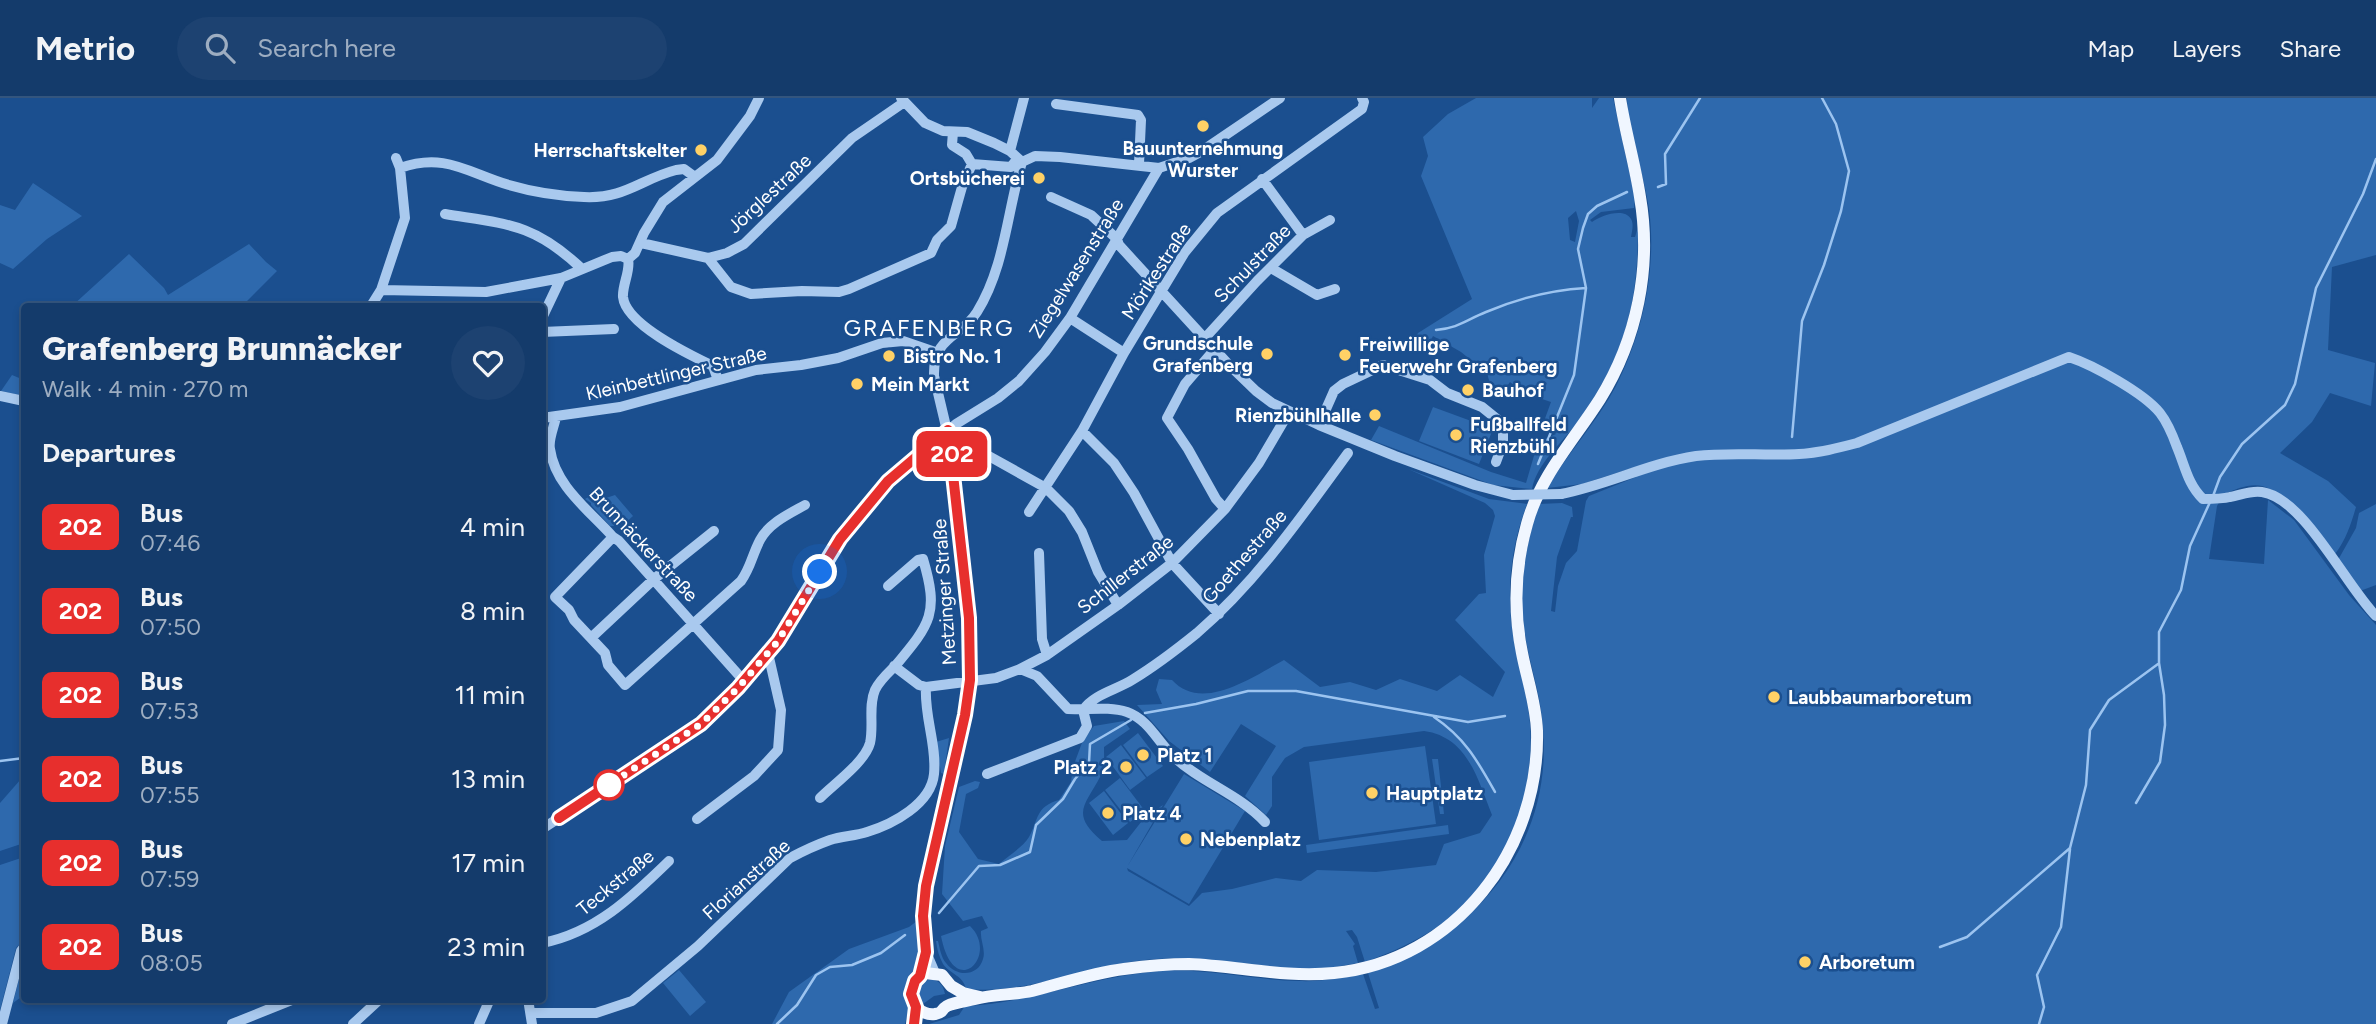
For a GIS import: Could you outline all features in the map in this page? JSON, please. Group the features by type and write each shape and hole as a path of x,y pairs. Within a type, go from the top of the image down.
{"main road":[{"path":"951,986 951,999 939,1013 921,1010 911,994 915,981 920,976 935,973 942,975 951,986 963,993 981,997 1004,997 1082,977 1149,966 1189,964 1303,975 1337,973 1367,967 1410,950 1440,932 1484,892 1517,838 1526,816 1534,783 1537,753 1535,714 1516,610 1520,547 1528,518 1547,476 1598,403 1617,368 1630,334 1643,278 1640,196 1620,98"},
{"path":"948,1005 981,997"},
{"path":"915,1024 921,1010"}],"street":[{"path":"628,259 635,253 643,233 663,202 717,160 750,116 759,98"},
{"path":"938,353 947,339 972,318 984,299 1007,234 1024,98"},
{"path":"902,100 925,123 943,131 967,132 1016,158 1060,157 1159,168 1202,151 1280,98"},
{"name":"Mörikestraße","path":"1030,512 1082,431 1124,352 1185,252 1217,213 1362,109 1362,98"},
{"name":"Jörglestraße","path":"708,258 727,253 744,244 852,138 902,100"},
{"path":"1056,104 1138,114 1139,164"},
{"path":"953,132 952,145 966,154 972,164"},
{"path":"972,164 1011,167 1016,158"},
{"path":"373,303 381,290 405,218 398,163 435,161 471,169 508,184 581,197 598,197 627,191 677,170 684,169 695,177"},
{"path":"641,243 708,258 731,288 751,294 839,292 930,253 937,240 951,226 972,164"},
{"name":"Ziegelwasenstraße","path":"546,826 701,724 744,681 778,641 840,539 888,481 948,430 1019,381 1045,352 1070,318 1134,206 1159,168"},
{"path":"1262,179 1303,235"},
{"path":"1051,197 1091,215 1117,239 1256,391 1289,412 1319,425 1475,485 1513,495 1561,494 1581,490 1652,466 1688,458 1729,454 1823,452 1857,443 2068,357 2085,362 2145,398 2161,414 2177,445 2193,489 2203,499 2261,492 2281,500 2325,547 2353,589 2376,616"},
{"path":"445,214 505,223 531,231 559,248 581,268"},
{"name":"Schulstraße","path":"1205,338 1303,235 1330,219"},
{"path":"381,290 486,292 561,278 581,268 621,256 628,259 630,265 623,295 629,311 649,329 690,357 713,366 718,380"},
{"path":"1271,268 1317,295 1335,289"},
{"path":"546,310 561,278"},
{"path":"1070,318 1124,352"},
{"path":"546,332 614,329"},
{"name":"Kleinbettlinger Straße","path":"546,418 620,407 756,370 838,358 893,341 903,341 938,353"},
{"path":"1215,349 1185,384 1167,418 1216,499 1225,509"},
{"name":"Metzinger Straße","path":"935,973 926,952 923,916 926,886 965,715 970,680 969,618 952,452 934,376 938,353"},
{"path":"1319,425 1334,391 1378,366 1387,365 1430,380 1447,393 1482,407 1503,424 1503,443 1496,462"},
{"path":"0,396 21,400"},
{"name":"Schillerstraße","path":"970,680 996,678 1047,654 1172,563 1225,509 1259,463 1289,412"},
{"name":"Brunnäckerstraße","path":"556,417 546,450 564,484 654,579 744,681"},
{"path":"1082,431 1114,463 1134,493 1172,563 1219,614"},
{"path":"952,452 987,455 1046,488 1069,511 1082,532 1098,572 1118,604"},
{"name":"Goethestraße","path":"1083,710 1089,702 1129,682 1162,661 1219,614 1287,536 1348,453"},
{"path":"613,537 555,597 605,653 608,665 625,685 741,581 750,568 761,538 777,521 805,505"},
{"path":"592,637 654,579 714,531"},
{"path":"1039,553 1042,639 1047,654"},
{"path":"820,798 857,763 870,744 875,690 928,621 932,596 923,559 918,560 888,586"},
{"path":"697,819 754,776 778,750 781,710 768,653"},
{"path":"894,666 919,685 926,687 970,680"},
{"path":"1020,669 1037,676 1068,709 1116,710 1139,718 1182,763 1247,805 1265,821"},
{"name":"Florianstraße","path":"531,1018 596,1013 632,1001 698,947 790,858 833,839 868,832 911,810 925,795 934,775 926,687"},
{"path":"987,774 1080,738 1087,726 1083,710"},
{"name":"Teckstraße","path":"546,942 565,938 598,923 670,861"},
{"path":"2,1024 21,951"},
{"name":"Metzinger Straße","path":"920,976 926,952"},
{"path":"232,1024 284,1003"},
{"path":"353,1024 376,1003"},
{"path":"479,1024 488,1003"}],"shaded area":[{"path":"1476,98 1592,98 1592,108 1599,98 1613,98 1635,198 1634,208 1601,212 1590,220 1592,222 1600,217 1618,213 1628,215 1632,221 1631,237 1635,237 1638,227 1631,307 1625,331 1606,376 1577,423 1544,462 1532,489 1493,485 1371,440 1379,426 1491,472 1526,483 1538,442 1556,434 1543,424 1551,402 1524,393 1510,382 1505,389 1490,384 1487,373 1461,352 1433,336 1428,346 1415,339 1418,333 1472,299 1421,176 1428,156 1423,137 1448,114","holes":["1576,211 1579,221 1575,242 1570,240 1568,218"]},
{"path":"1627,98 2376,98 2376,255 2332,267 2328,350 2375,363 2371,406 2330,393 2312,422 2280,453 2328,481 2356,507 2350,526 2335,554 2282,496 2262,486 2243,487 2224,494 2217,506 2209,559 2264,564 2268,500 2294,520 2349,595 2376,625 2376,1024 929,1024 959,1015 965,1006 1014,1000 1111,978 1160,971 1195,971 1307,981 1363,974 1375,1009 1379,1008 1368,973 1407,957 1442,936 1473,911 1499,881 1520,848 1535,811 1543,771 1542,715 1525,633 1522,604 1525,560 1539,504 1562,503 1572,507 1573,517 1557,557 1551,611 1555,612 1558,586 1566,563 1577,551 1589,496 1636,477 1632,468 1582,484 1547,488 1616,386 1634,344 1646,300 1651,254 1649,209 1630,126"},
{"path":"33,183 82,216 47,239 13,269 0,263 0,205 15,210"},
{"path":"249,244 277,271 245,303 75,303 129,254 168,295"},
{"path":"12,375 21,379 21,395 1,391"},
{"name":"Fußballfeld Rienzbühl","path":"1433,407 1493,429 1479,464 1419,441"},
{"path":"1408,469 1489,499 1527,504 1516,540 1510,595 1513,632 1530,724 1527,782 1510,838 1497,864 1480,888 1460,909 1437,927 1402,947 1365,962 1352,930 1346,931 1355,944 1353,946 1358,963 1332,968 1305,969 1212,960 1156,959 1108,966 1014,987 966,989 962,981 943,964 936,941 944,961 955,971 972,972 983,959 981,931 988,928 982,916 963,921 942,894 945,846 959,787 975,781 980,782 978,788 966,794 959,832 978,859 999,864 1026,841 1042,810 1059,800 1071,782 1073,767 1083,740 1094,726 1124,721 1130,729 1104,747 1102,772 1086,802 1083,816 1092,831 1102,841 1127,840 1145,817 1163,805 1127,867 1184,774 1245,811 1189,904 1127,868 1189,906 1202,893 1276,878 1301,881 1317,870 1376,872 1436,865 1444,844 1480,833 1492,815 1482,788 1461,751 1439,735 1424,731 1304,747 1285,758 1272,777 1272,806 1266,815 1245,796 1276,746 1241,724 1210,772 1169,741 1137,705 1162,704 1156,690 1159,679 1172,680 1184,689 1198,693 1212,693 1227,689 1284,660 1320,687 1350,682 1376,690 1400,679 1437,691 1460,675 1493,697 1505,672 1455,620 1479,594 1486,593 1484,555 1495,516 1493,510 1485,503"},
{"path":"600,490 606,498 615,495 633,516 622,526 610,526 585,499"},
{"path":"2376,504 2376,585 2360,591 2338,560 2356,528 2359,513"},
{"name":"Platz 1","path":"1138,733 1163,766 1147,777 1123,745"},
{"path":"949,738 944,774 941,773 936,742"},
{"name":"Platz 2","path":"1121,745 1146,778 1130,790 1106,757"},
{"name":"Hauptplatz","path":"1425,746 1436,824 1319,840 1309,762"},
{"path":"1432,759 1438,759 1444,814 1440,814"},
{"path":"1120,778 1145,811 1130,822 1105,790"},
{"path":"21,779 21,844 0,851 0,803"},
{"name":"Platz 4","path":"1104,791 1128,823 1113,835 1089,803"},
{"path":"1448,825 1449,834 1307,853 1306,845"},
{"path":"21,858 21,942 16,948 0,1010 0,865"},
{"path":"917,921 919,965 905,1024 772,1024 789,992 849,949 909,927"},
{"path":"970,926 978,938 980,949 972,967 964,970 955,967 947,956 941,936"},
{"path":"679,970 706,1002 690,1016 663,983"},
{"path":"21,971 21,997 13,1003"},
{"path":"928,980 940,983 945,994 934,996 923,1004 918,993 923,982"}],"waterway":[{"path":"1658,187 1666,184 1665,154 1700,98"},
{"path":"1792,437 1802,321 1841,211 1849,171 1836,124 1822,98"},
{"path":"2213,496 2220,477 2242,444 2285,405 2295,384 2316,288 2363,194 2376,159"},
{"path":"1538,464 1574,375 1586,288 1578,249 1583,228 1588,214 1597,206 1627,192"},
{"path":"1436,330 1457,326 1523,299 1586,288"},
{"path":"2136,803 2160,762 2165,725 2159,632 2181,590 2190,546 2210,502"},
{"path":"1940,947 1967,937 2070,848 2086,785 2090,730 2109,700 2158,664"},
{"path":"1145,713 1248,691 1296,691 1468,722 1505,716"},
{"path":"1434,717 1462,742 1495,792"},
{"path":"939,913 979,866 1000,865 1030,852 1036,825 1063,799 1089,763 1090,744 1131,720"},
{"path":"0,761 21,758"},
{"path":"2039,1024 2044,1007 2037,975 2061,927 2070,849"},
{"path":"777,1024 797,1005 816,975 830,967 852,965 881,953 905,935"}],"bus line":[{"name":"202","path":"559,818 701,724 738,688 778,641 840,539 888,481 948,430 969,618 970,680 965,715 926,886 923,916 926,952 920,976 912,987 912,1001 916,1007 914,1024"}],"place":[{"name":"Bauunternehmung Wurster","path":"1203,126"},
{"name":"Herrschaftskelter","path":"701,150"},
{"name":"Ortsbücherei","path":"1039,178"},
{"name":"Grundschule Grafenberg","path":"1267,354"},
{"name":"Freiwillige Feuerwehr Grafenberg","path":"1345,355"},
{"name":"Bistro No. 1","path":"889,356"},
{"name":"Mein Markt","path":"857,384"},
{"name":"Bauhof","path":"1468,390"},
{"name":"Rienzbühlhalle","path":"1375,415"},
{"name":"Fußballfeld Rienzbühl","path":"1456,435"},
{"name":"Laubbaumarboretum","path":"1774,697"},
{"name":"Platz 1","path":"1143,755"},
{"name":"Platz 2","path":"1126,767"},
{"name":"Hauptplatz","path":"1372,793"},
{"name":"Platz 4","path":"1108,813"},
{"name":"Nebenplatz","path":"1186,839"},
{"name":"Arboretum","path":"1805,962"}],"district":[{"name":"GRAFENBERG","path":"929,328"}],"route":[{"path":"609,785 606,787 701,724 738,688 778,641 820,572"}]}
